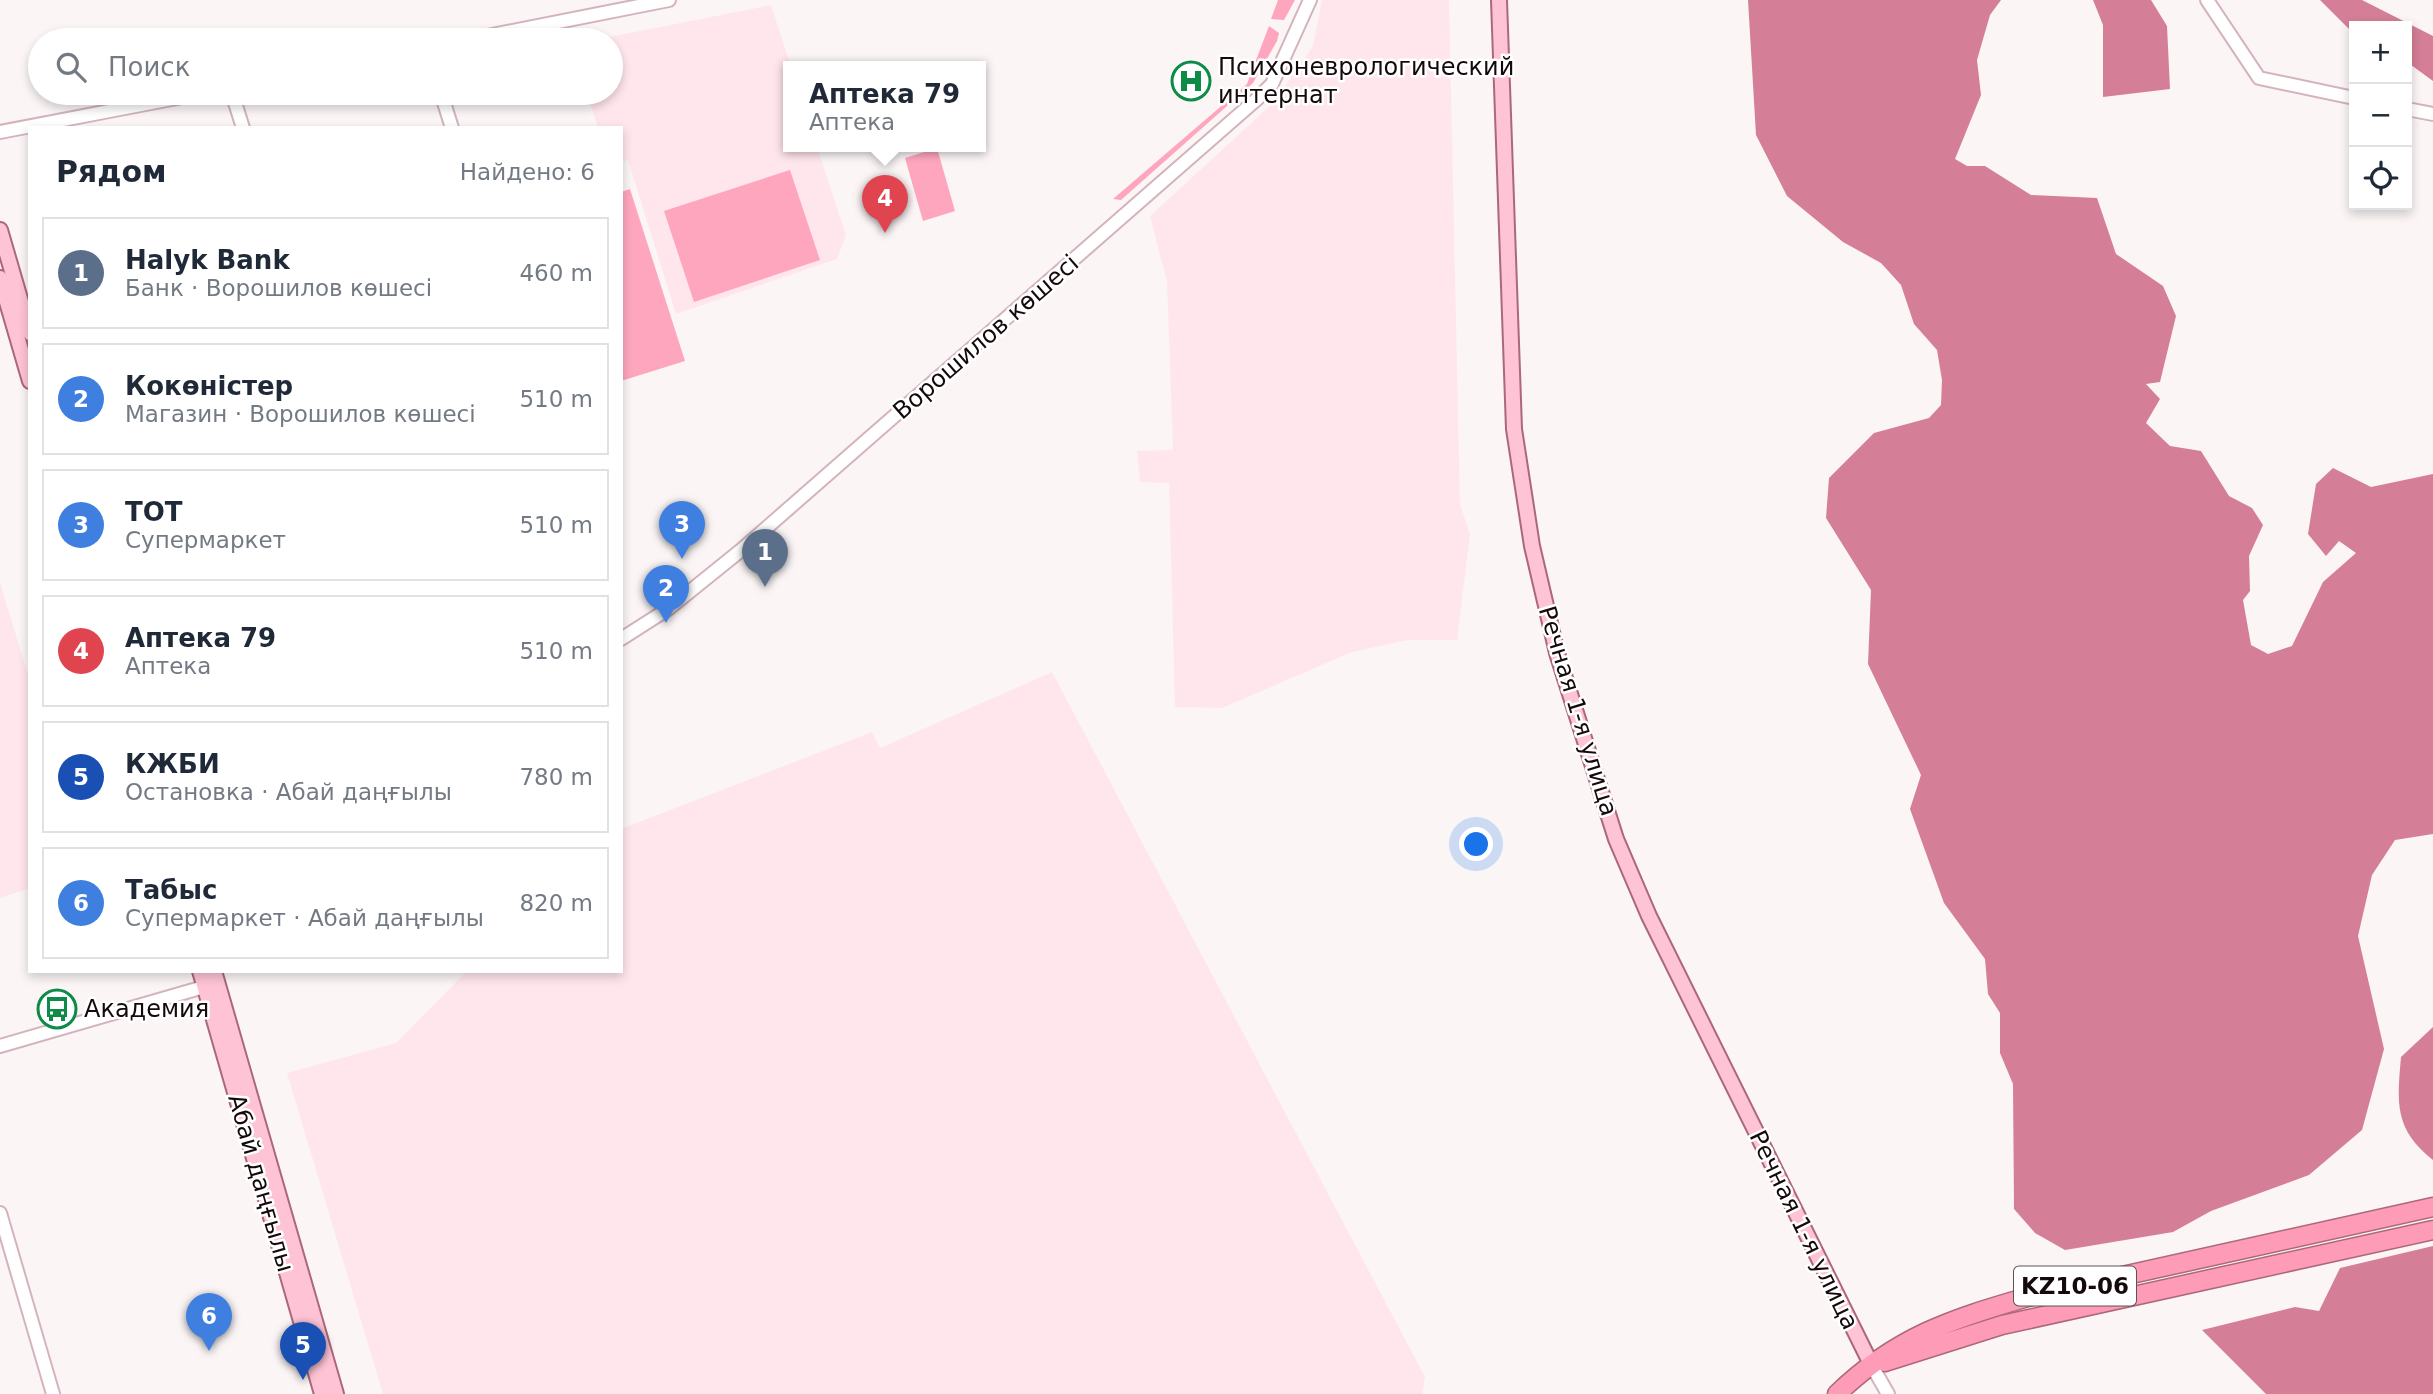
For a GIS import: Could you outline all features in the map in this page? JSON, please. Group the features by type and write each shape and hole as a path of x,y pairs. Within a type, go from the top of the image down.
{"highway":[{"name":"KZ10-06","path":"1837,1394 1911,1337 1964,1315 2028,1297 2433,1207"},
{"name":"KZ10-06","path":"1872,1366 2002,1325 2433,1230"}],"main road":[{"name":"Речная 1-я улица","path":"1499,0 1514,429 1532,546 1557,653 1616,839 1648,916 1872,1366"},
{"path":"0,230 28,326"},
{"path":"0,278 28,374"},
{"name":"Абай даңғылы","path":"212,980 322,1394"},
{"name":"Абай даңғылы","path":"212,980 336,1394"}],"street":[{"path":"524,28 669,0"},
{"name":"Ворошилов көшесі","path":"623,638 667,609 740,551 1257,99 1272,84 1310,0"},
{"path":"2207,0 2259,78 2349,97"},
{"path":"31,126 141,105"},
{"path":"236,105 242,126"},
{"path":"445,105 451,126"},
{"path":"2412,110 2433,114"},
{"path":"0,132 28,127"},
{"path":"0,1046 212,980"},
{"path":"0,1213 53,1394"},
{"path":"1872,1366 1888,1394"}],"shaded area":[{"path":"1278,0 1295,0 1284,20 1271,19"},
{"path":"1322,0 1449,0 1460,505 1470,534 1457,640 1408,640 1352,652 1222,708 1175,707 1169,483 1140,482 1137,451 1173,450 1167,282 1150,216 1273,103 1313,46"},
{"path":"1748,0 2001,0 1990,15 1977,60 1981,95 1955,159 1967,166 1985,166 2031,195 2097,198 2116,254 2163,286 2176,316 2160,382 2146,384 2160,399 2146,423 2170,446 2201,451 2229,496 2252,508 2263,525 2249,556 2250,591 2243,600 2251,645 2268,654 2292,646 2323,582 2356,553 2339,541 2326,556 2308,534 2316,484 2333,468 2371,487 2433,474 2433,834 2395,840 2372,875 2358,936 2384,1049 2362,1130 2309,1175 2211,1211 2173,1232 2065,1250 2035,1233 2014,1209 2013,1084 2000,1053 2000,1013 1988,994 1985,959 1944,903 1910,809 1921,775 1868,664 1871,590 1826,518 1829,478 1874,433 1929,418 1941,405 1942,380 1937,350 1914,324 1901,285 1881,263 1843,242 1787,196 1756,135"},
{"path":"2093,0 2151,0 2167,26 2170,89 2103,97 2103,25"},
{"path":"2320,0 2362,0 2403,21 2349,21 2349,29"},
{"path":"771,5 789,61 783,61 783,152 819,152 846,235 837,259 676,314 628,160 623,161 623,126 597,126 591,105 623,105 623,34"},
{"path":"2412,25 2433,36 2433,81 2412,66"},
{"path":"1269,26 1279,33 1277,41 1253,83 1121,200 1113,199 1247,84"},
{"path":"924,152 938,152 955,211 923,221 905,158"},
{"path":"790,170 820,260 694,302 664,211"},
{"path":"630,189 685,361 623,380 623,191"},
{"path":"0,583 28,674 28,889 0,898"},
{"path":"1052,672 1425,1377 1422,1394 383,1394 287,1073 396,1043 465,973 623,973 623,828 872,732 880,748"},
{"path":"2433,1027 2433,1160 2420,1149 2405,1126 2399,1102 2399,1088 2401,1057"},
{"path":"2433,1246 2433,1394 2266,1394 2202,1330 2295,1307 2319,1311 2340,1268"}],"place":[{"name":"Психоневрологический интернат","path":"1191,81"},
{"name":"Аптека 79","path":"885,233"},
{"name":"ТОТ","path":"682,559"},
{"name":"Halyk Bank","path":"765,587"},
{"name":"Кокөністер","path":"666,623"},
{"name":"Академия","path":"57,1009"},
{"name":"Табыс","path":"209,1351"},
{"name":"КЖБИ","path":"303,1380"}]}
